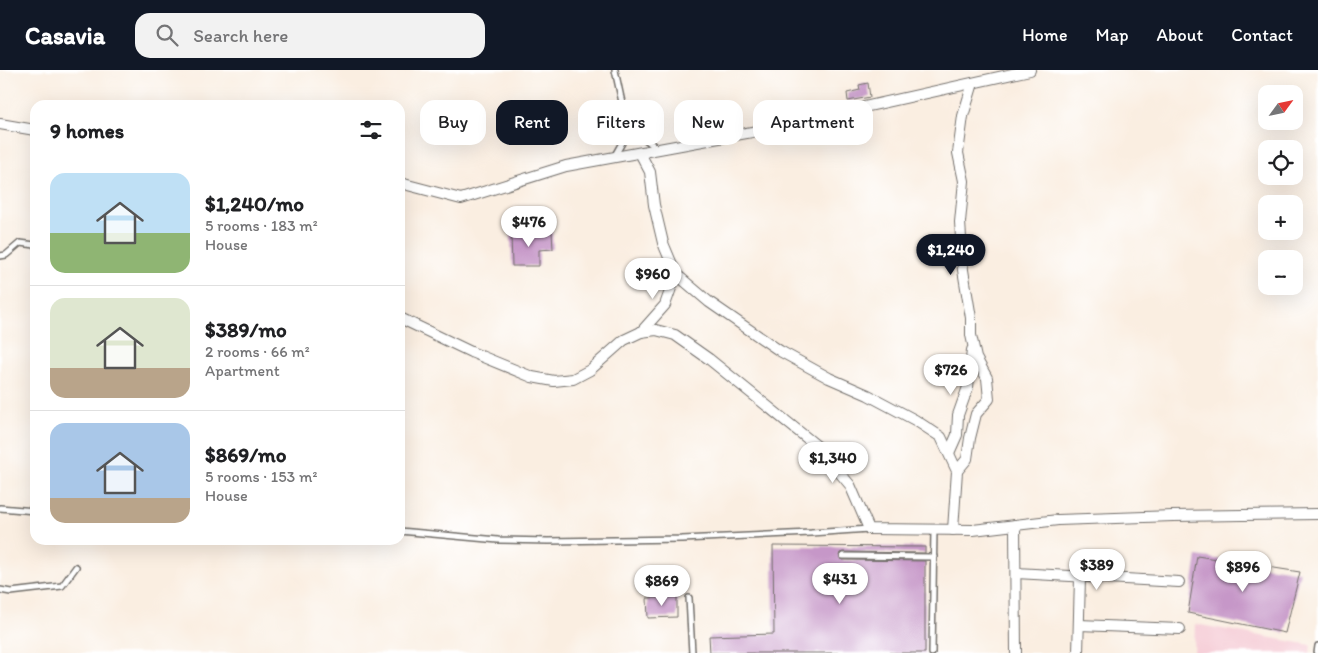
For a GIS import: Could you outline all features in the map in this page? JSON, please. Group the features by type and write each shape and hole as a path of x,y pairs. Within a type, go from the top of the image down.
{"street":[{"path":"405,184 461,199 566,166 752,132 1030,70"},
{"path":"957,471 967,459 976,414 989,399 987,378 976,358 973,344 963,270 960,222 964,181 958,152 963,116 974,83"},
{"path":"0,124 30,129"},
{"path":"640,152 650,172 659,228 676,274 709,302 780,351 829,378 868,395 915,420 941,437 957,471 953,530"},
{"path":"642,332 665,305 676,274"},
{"path":"405,320 471,352 532,377 554,381 573,379 590,370 624,340 642,332 656,330 675,335 709,359 818,447 850,485 869,529 974,530 1058,520 1318,514"},
{"path":"949,454 957,435 958,415 968,387 973,344"},
{"path":"1015,525 1016,653"},
{"path":"1016,573 1179,582"},
{"path":"1078,653 1080,577"},
{"path":"1080,625 1180,629"}],"lane":[{"path":"614,70 621,100"},
{"path":"614,157 621,145"},
{"path":"654,145 659,149"},
{"path":"0,256 6,255 20,243 30,244"},
{"path":"0,508 30,511"},
{"path":"405,531 498,540 548,541 682,539 869,529"},
{"path":"932,653 934,529"},
{"path":"842,556 934,557"},
{"path":"0,590 11,592 62,586 76,567"},
{"path":"689,598 692,653"},
{"path":"1317,653 1318,646"}],"shaded area":[{"path":"1195,624 1311,645 1310,653 1194,653"}],"building":[{"path":"868,83 870,97 848,100 847,93 860,90 859,85"},
{"path":"552,232 553,249 539,250 539,266 512,266 511,233"},
{"path":"773,546 925,547 925,553 843,552 839,556 843,560 925,561 925,653 710,653 709,636 774,634"},
{"path":"1197,556 1300,572 1285,633 1188,613"},
{"path":"677,597 677,617 648,618 647,598"}]}
